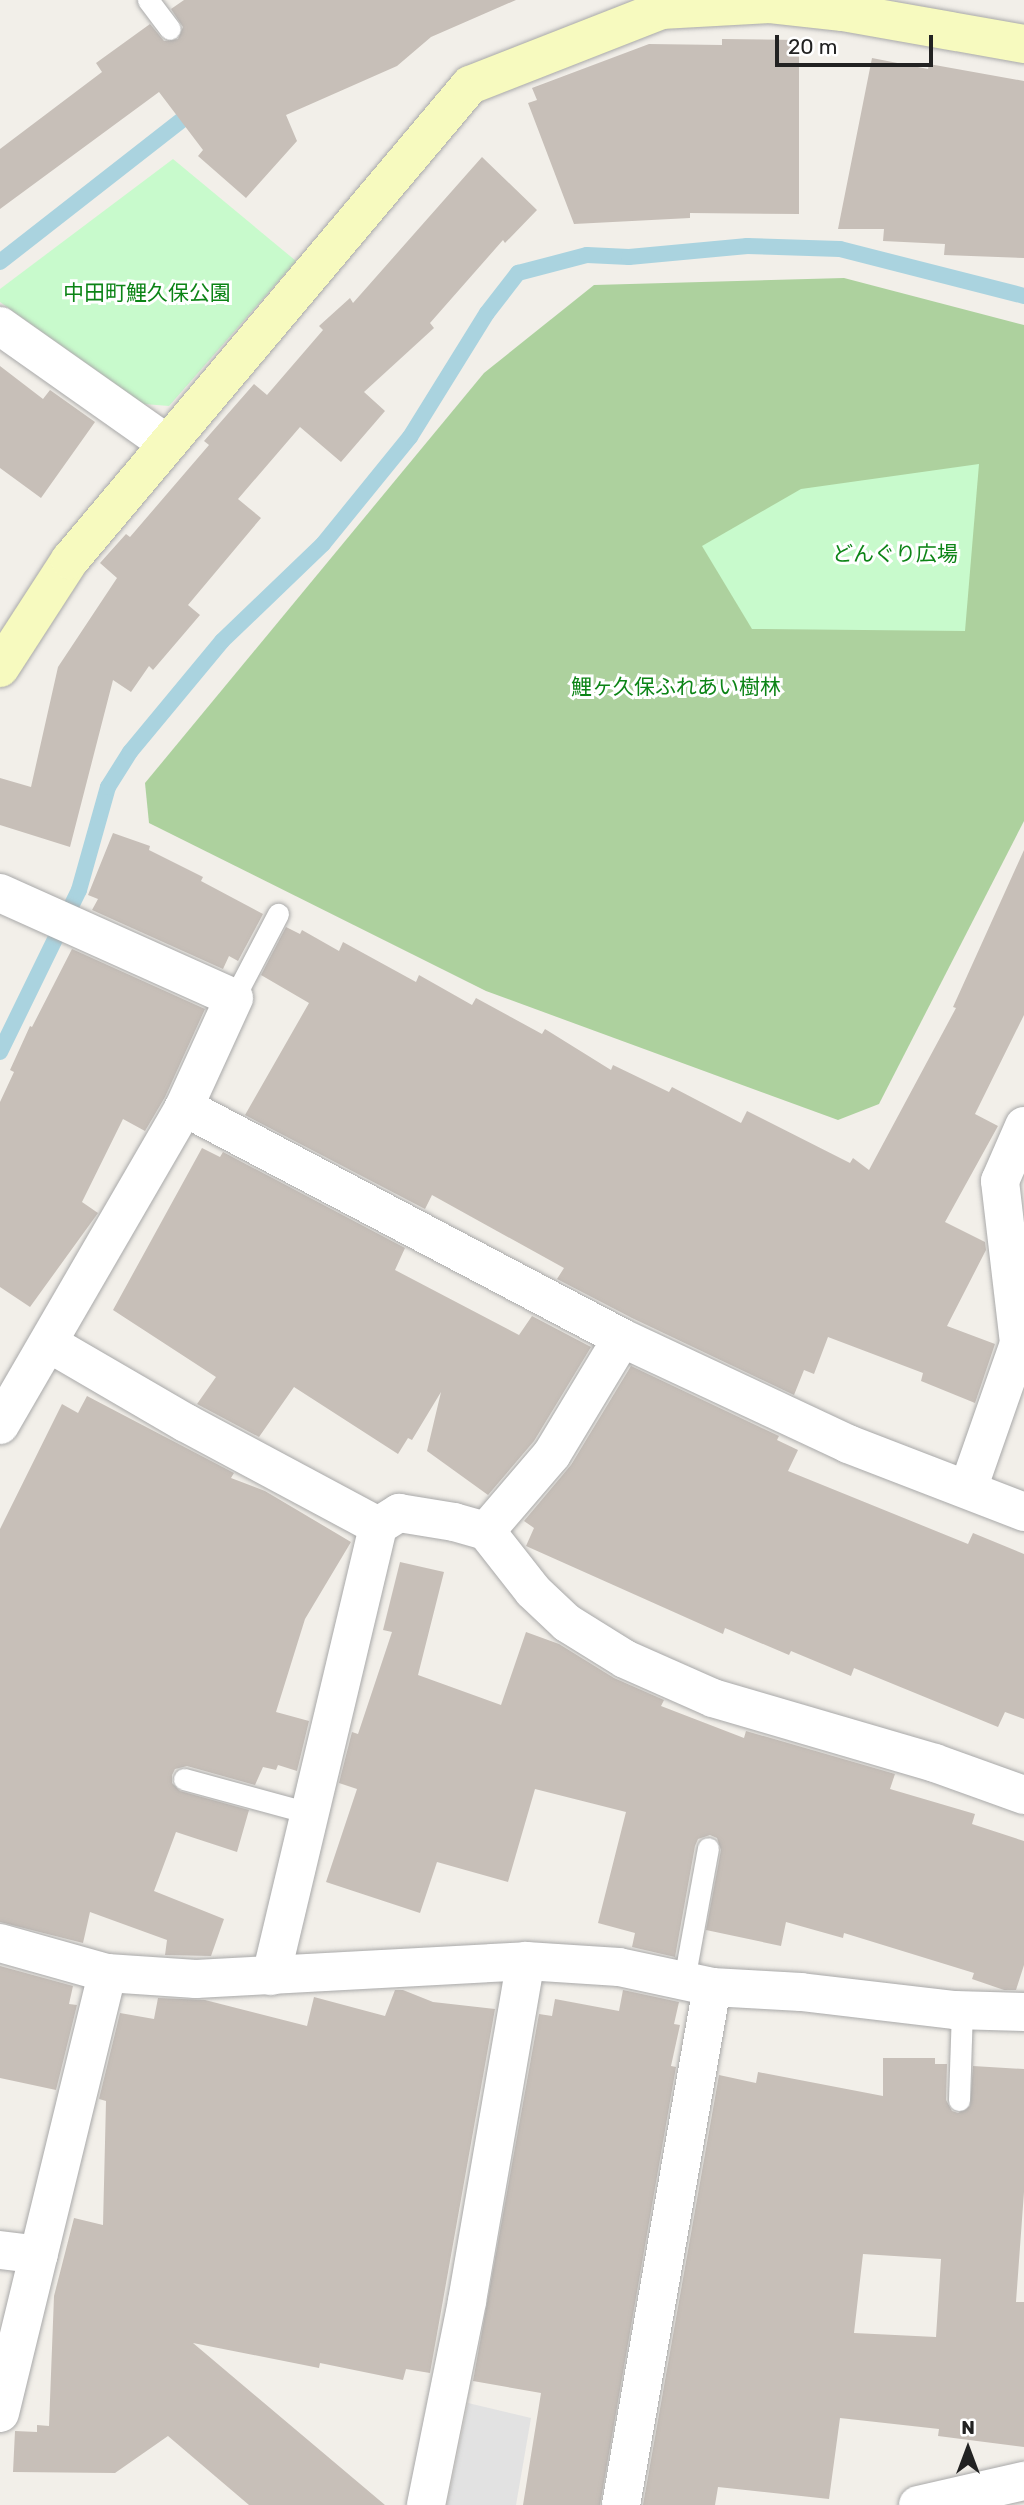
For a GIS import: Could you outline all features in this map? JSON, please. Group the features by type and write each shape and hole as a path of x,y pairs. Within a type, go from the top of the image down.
{"street":[{"path":"0,668 70,560 470,85 661,10 770,4 844,12 1024,44"},
{"path":"0,326 167,444"},
{"path":"0,893 234,998 184,1107 50,1344 0,1425"},
{"path":"184,1107 622,1338 848,1444 1024,1512"},
{"path":"968,1489 1019,1343 1000,1181 1024,1126"},
{"path":"486,1531 552,1454 622,1338"},
{"path":"50,1344 186,1423 378,1526"},
{"path":"271,1976 378,1526 399,1513 454,1522 486,1531 533,1591 568,1623 625,1659 713,1698 935,1763 1024,1795"},
{"path":"0,1943 107,1973 196,1979 526,1961 619,1967 698,1983 962,2010 1024,2012"},
{"path":"426,2505 467,2301 526,1961"},
{"path":"0,2413 107,1973"},
{"path":"621,2505 698,1983"},
{"path":"0,2250 39,2255"},
{"path":"918,2505 1024,2480"}],"lane":[{"path":"148,0 170,29"},
{"path":"234,998 278,914"},
{"path":"184,1779 309,1813"},
{"path":"698,1983 708,1849"},
{"path":"959,2100 962,2010"}],"green space":[{"name":"中田町鯉久保公園","path":"173,159 296,261 169,406 144,404 0,302 0,289"},
{"name":"鯉ヶ久保ふれあい樹林","path":"844,278 1024,325 1024,821 879,1104 838,1120 486,991 149,823 145,783 484,373 594,285"},
{"name":"どんぐり広場","path":"979,464 965,631 752,629 702,546 801,489"}],"shaded area":[{"path":"468,2403 531,2418 516,2505 447,2505"}],"building":[{"path":"184,0 516,0 431,37 397,66 286,115 297,141 246,198 198,156 203,150 159,92 0,209 0,149 102,72 96,63 150,24 164,41 178,39 183,27 171,9"},
{"path":"722,39 799,40 799,214 690,213 690,218 574,224 528,103 537,100 532,88 649,44 722,45"},
{"path":"872,58 928,69 929,64 1024,81 1024,258 944,255 945,244 883,241 884,229 838,229"},
{"path":"482,157 537,210 505,243 503,240 430,323 434,328 364,392 385,411 341,462 300,427 238,499 261,518 188,605 200,615 153,670 149,666 131,692 113,680 70,847 0,825 0,778 31,787 58,667 117,578 100,563 126,534 130,537 209,445 204,441 254,384 267,395 323,330 319,326 350,298 353,303"},
{"path":"0,366 43,399 50,390 95,422 41,498 0,468"},
{"path":"113,833 150,846 149,850 203,877 201,881 263,914 238,961 229,956 223,969 92,910 98,899 88,895"},
{"path":"1024,850 1024,1015 975,1114 998,1126 945,1222 985,1242 986,1250 947,1326 995,1344 975,1403 921,1381 923,1373 828,1337 814,1374 804,1370 794,1395 557,1279 564,1268 432,1195 425,1209 245,1115 309,1003 261,975 286,927 300,934 302,930 339,951 343,942 416,982 419,975 472,1005 476,998 542,1034 545,1029 611,1070 613,1065 669,1092 672,1087 741,1123 747,1111 850,1163 853,1158 869,1170 956,1008 953,1007"},
{"path":"72,949 205,1009 165,1097 145,1131 123,1119 82,1202 98,1213 30,1307 0,1287 0,1102 14,1072 10,1070 30,1026 32,1027"},
{"path":"202,1148 220,1157 223,1152 405,1248 395,1270 519,1335 532,1316 591,1347 534,1441 488,1495 427,1451 441,1392 412,1440 408,1438 398,1454 294,1387 259,1437 197,1404 216,1377 113,1310"},
{"path":"631,1366 779,1436 777,1440 798,1450 788,1471 968,1544 973,1533 1024,1554 1024,1719 1005,1712 998,1727 854,1668 851,1676 791,1651 789,1655 725,1628 723,1634 526,1546 534,1528 524,1521 571,1465"},
{"path":"87,1396 234,1473 231,1478 265,1491 351,1542 305,1619 276,1712 309,1721 297,1771 278,1765 276,1770 263,1767 255,1785 187,1766 175,1769 172,1775 172,1783 180,1791 249,1810 237,1852 176,1832 154,1891 224,1919 211,1956 165,1955 167,1940 90,1912 83,1943 0,1922 0,1529 62,1404 78,1413"},
{"path":"400,1562 444,1572 418,1675 501,1705 526,1632 559,1644 614,1678 664,1700 661,1706 744,1738 746,1731 895,1774 890,1789 975,1814 972,1824 1024,1841 1024,1965 1016,1990 1004,1990 972,1979 974,1973 844,1933 843,1938 786,1922 781,1946 706,1930 721,1850 717,1838 710,1835 698,1839 695,1846 675,1957 632,1947 635,1933 598,1923 626,1812 535,1789 508,1882 437,1862 420,1913 326,1882 357,1789 339,1783 352,1732 358,1734 392,1632 383,1630"},
{"path":"0,1966 73,1986 69,2004 77,2005 56,2090 0,2078"},
{"path":"395,1990 403,1990 433,2002 495,2009 430,2373 406,2369 403,2380 320,2363 319,2368 193,2343 385,2505 249,2505 168,2436 115,2473 13,2472 15,2431 37,2432 37,2425 49,2426 54,2296 74,2218 103,2225 106,2101 99,2099 120,2013 154,2019 158,1998 205,2000 307,2026 314,1997 385,2016"},
{"path":"623,1990 679,2002 674,2024 680,2025 671,2066 676,2067 600,2505 523,2505 541,2393 473,2381 539,2014 552,2016 555,1999 619,2011"},
{"path":"883,2058 935,2058 935,2064 947,2064 946,2100 952,2111 958,2113 970,2106 973,2066 1024,2069 1024,2192 1016,2302 1024,2302 1024,2447 938,2436 939,2429 840,2418 829,2499 718,2487 715,2505 643,2505 719,2075 756,2083 758,2072 883,2096","holes":["863,2254 941,2259 936,2337 854,2333"]}],"waterway":[{"path":"0,262 197,108"},
{"path":"0,1052 79,890 108,787 130,752 222,641 323,544 410,437 487,313 518,273 587,255 629,257 747,246 840,249 1024,296"}]}
